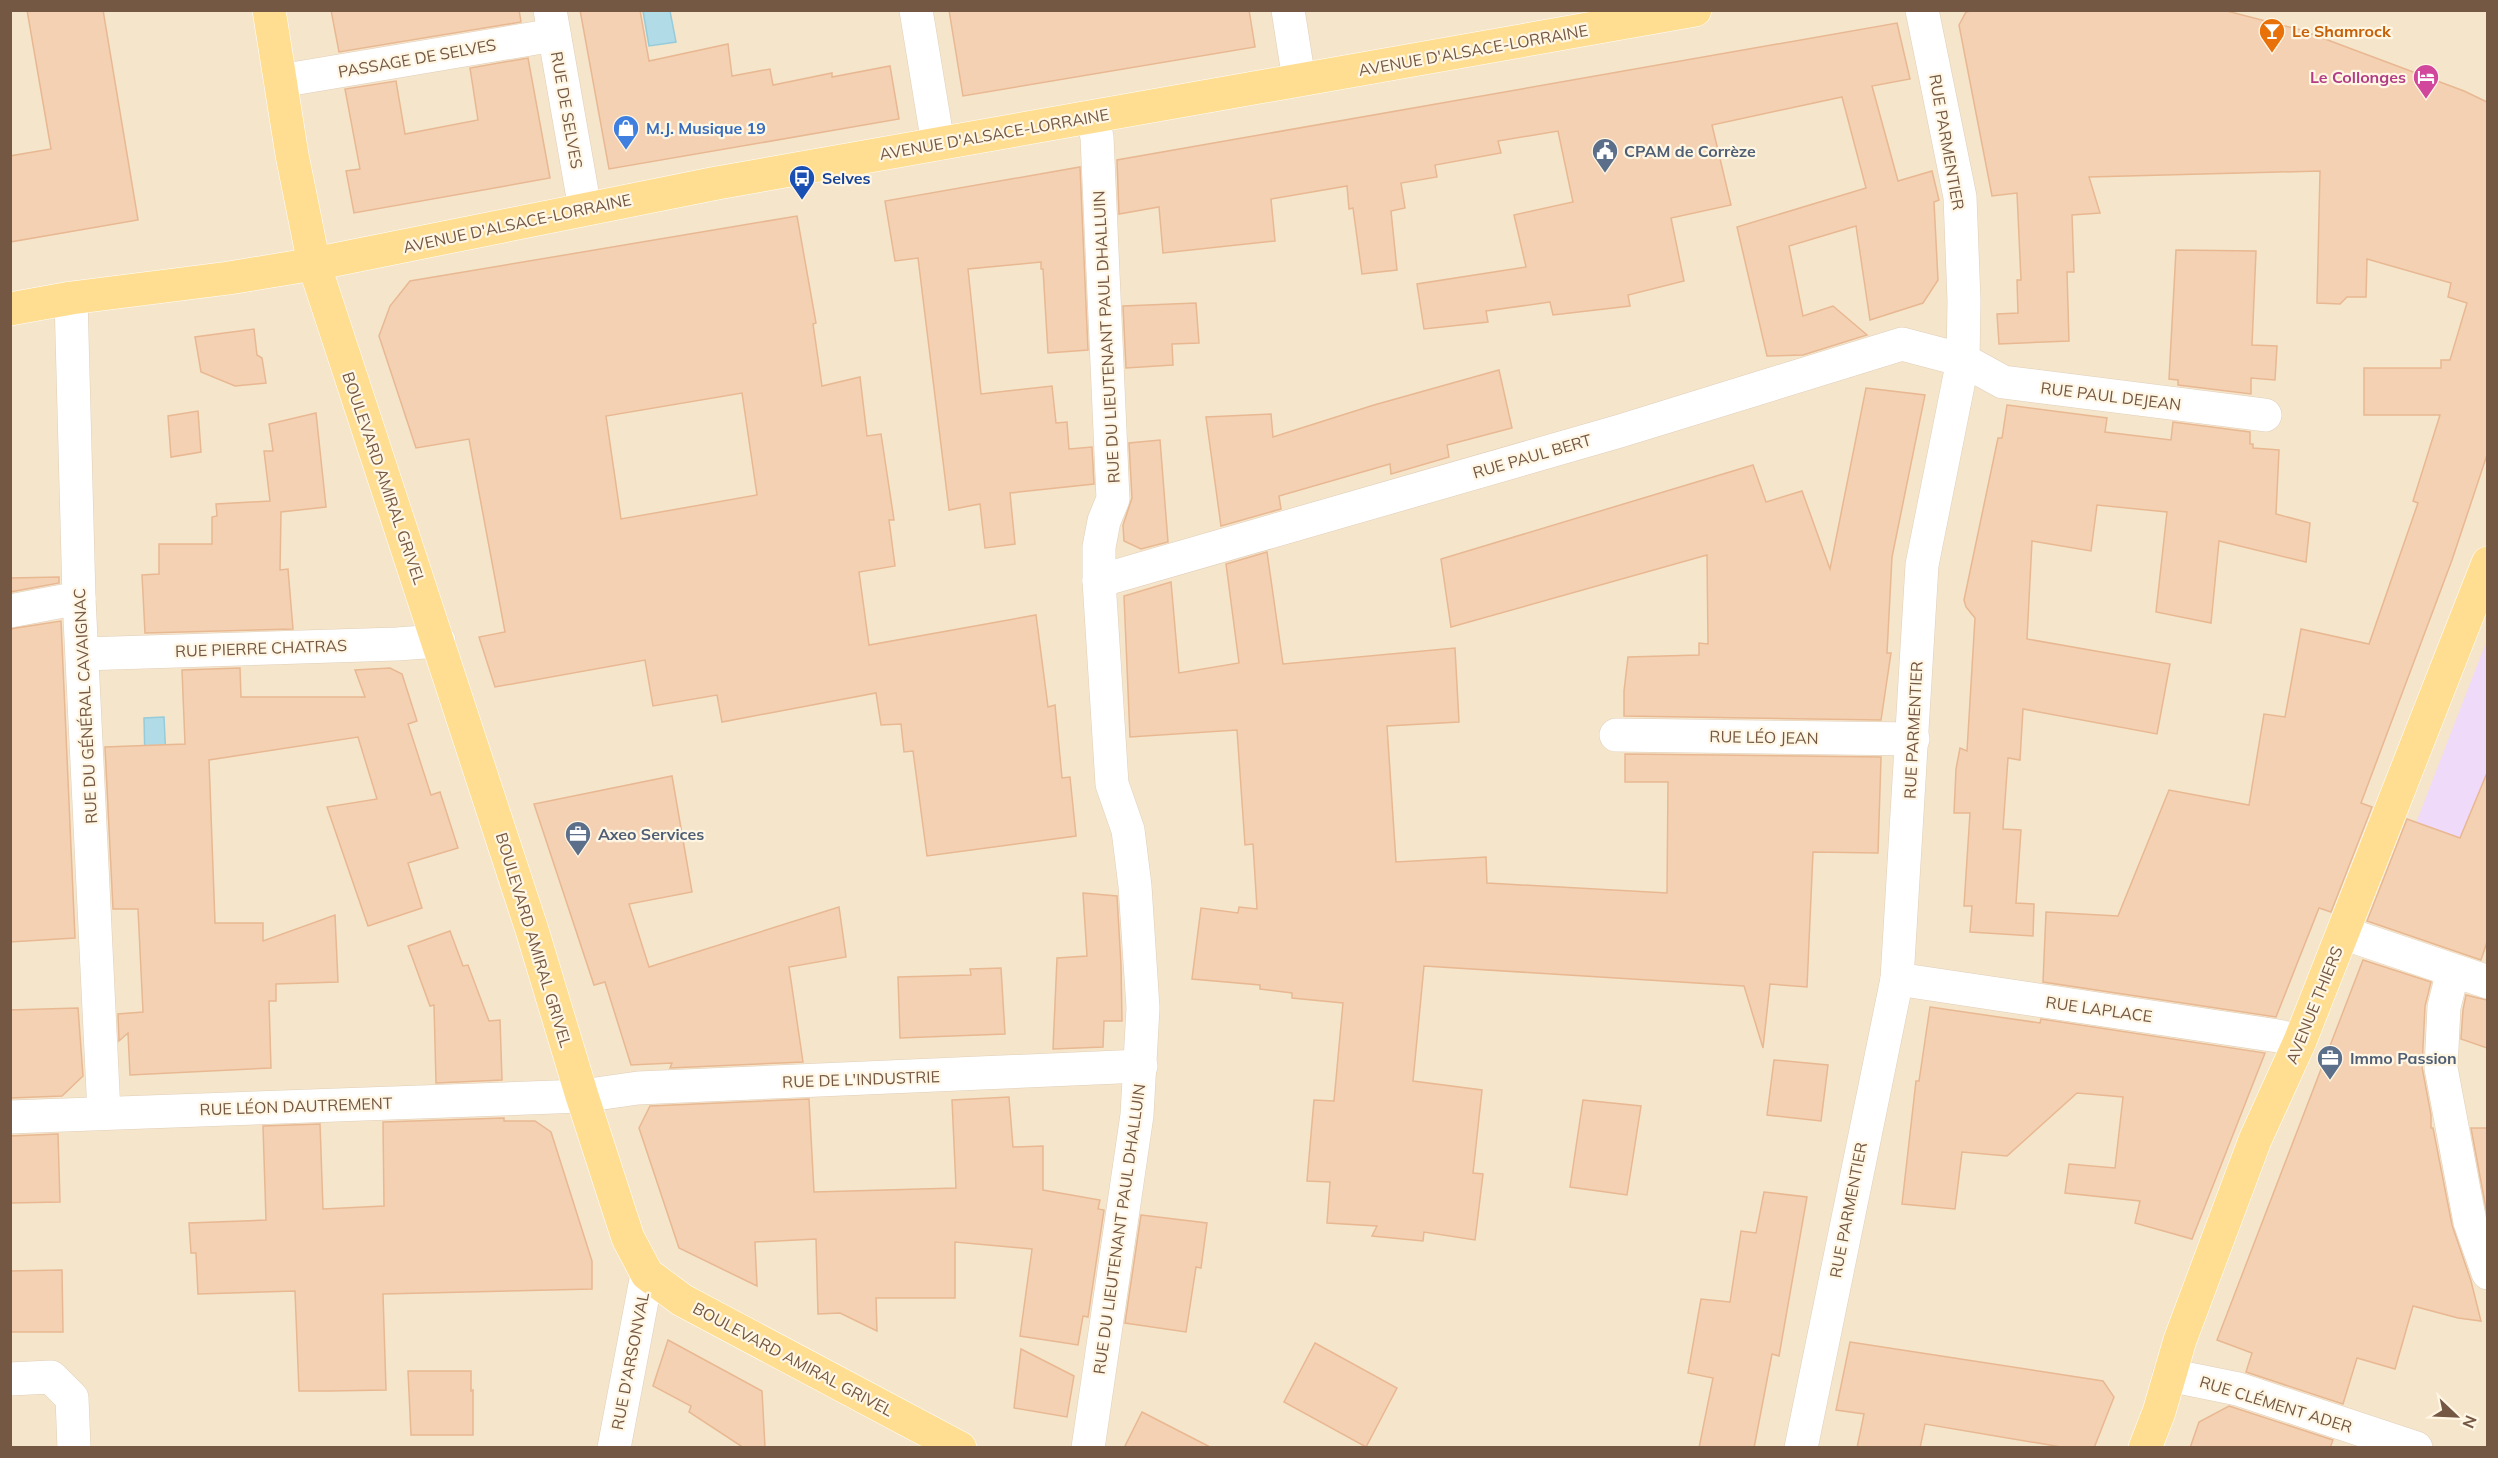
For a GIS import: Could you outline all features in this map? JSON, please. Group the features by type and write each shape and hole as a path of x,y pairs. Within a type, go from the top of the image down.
{"main road":[{"name":"BOULEVARD AMIRAL GRIVEL","path":"269,10 292,155 314,264 439,641 628,1238 646,1274 682,1300 960,1448"},
{"name":"AVENUE D'ALSACE-LORRAINE","path":"10,309 70,298 229,278 314,264 717,183 1092,118 1642,15 1695,10"},
{"name":"AVENUE THIERS","path":"2145,1448 2180,1340 2255,1140 2300,1041 2487,563"}],"street":[{"path":"916,10 938,144"},
{"path":"1288,10 1299,80"},
{"name":"RUE PARMENTIER","path":"1801,1448 1897,979 1922,565 1963,360 1964,301 1960,197 1922,10"},
{"name":"PASSAGE DE SELVES","path":"280,81 552,23"},
{"name":"RUE DE SELVES","path":"552,23 585,209"},
{"name":"RUE DU LIEUTENANT PAUL DHALLUIN","path":"1088,1448 1137,1115 1143,1008 1128,830 1112,784 1100,581 1099,546 1104,521 1113,499 1097,137 1092,118"},
{"name":"RUE DU GÉNÉRAL CAVAIGNAC","path":"70,298 80,598 104,1113"},
{"name":"RUE PAUL BERT","path":"1100,581 1620,431 1902,344 1963,360"},
{"name":"RUE PAUL DEJEAN","path":"1963,360 2003,382 2265,415"},
{"path":"10,611 80,598"},
{"name":"RUE PIERRE CHATRAS","path":"83,654 385,645 439,641"},
{"name":"RUE LÉO JEAN","path":"1616,735 1913,739"},
{"path":"2343,933 2487,982"},
{"path":"2453,971 2444,1007 2441,1068 2470,1222 2487,1273"},
{"name":"RUE LAPLACE","path":"1897,979 2300,1041"},
{"name":"RUE DE L'INDUSTRIE","path":"582,1096 638,1088 1141,1066"},
{"name":"RUE LÉON DAUTREMENT","path":"10,1117 582,1096"},
{"name":"RUE D'ARSONVAL","path":"614,1448 646,1274"},
{"name":"RUE CLÉMENT ADER","path":"2169,1375 2238,1389 2416,1448"},
{"path":"10,1379 51,1377 72,1398 74,1448"}],"shaded area":[{"path":"11,11 2487,11 2487,1447 11,1447"},
{"path":"2487,640 2487,848 2416,823"}],"water":[{"path":"643,11 670,11 676,42 649,46"},
{"path":"164,717 166,761 145,762 144,718"}],"building":[{"path":"27,10 103,10 138,220 10,242 10,156 51,149"},
{"path":"331,10 519,10 521,22 339,52"},
{"path":"580,10 640,10 649,61 728,44 732,76 770,69 773,85 832,73 832,77 890,66 899,119 609,169"},
{"path":"949,10 1249,10 1255,47 963,96"},
{"path":"1976,10 2223,10 2301,30 2464,91 2487,102 2487,455 2452,560 2361,803 2372,807 2331,912 2319,908 2276,1017 2043,982 2046,912 2118,916 2169,790 2249,805 2264,714 2285,717 2301,629 2369,644 2418,503 2413,501 2440,415 2364,415 2364,368 2441,368 2441,360 2450,360 2467,303 2448,297 2451,283 2367,259 2366,297 2347,297 2340,304 2317,303 2320,171 2089,177 2100,213 2072,215 2074,272 2067,272 2069,341 1999,344 1997,314 2018,313 2017,280 2021,280 2017,193 1992,196 1959,25 1966,12"},
{"path":"1897,23 1910,79 1872,86 1898,181 1932,171 1939,200 1934,202 1938,280 1923,303 1870,320 1856,226 1789,246 1803,316 1833,306 1867,335 1803,355 1767,356 1737,227 1866,188 1842,97 1712,125 1731,205 1671,218 1684,281 1628,295 1630,306 1553,315 1550,302 1486,311 1488,322 1424,329 1417,284 1526,267 1514,215 1573,202 1558,131 1498,141 1501,153 1435,165 1437,177 1401,183 1405,208 1391,211 1397,270 1362,274 1353,208 1349,209 1347,186 1271,199 1275,241 1163,253 1159,207 1119,214 1117,160"},
{"path":"528,58 550,178 354,213 346,171 360,169 345,89 396,81 405,134 478,120 470,68"},
{"path":"1080,167 1088,350 1048,353 1041,262 968,269 981,394 1052,386 1056,423 1067,422 1069,449 1092,447 1094,484 1010,493 1015,544 985,548 980,504 949,510 918,258 895,261 885,201"},
{"path":"797,216 816,323 813,324 822,386 860,377 867,436 881,434 894,520 889,520 895,566 859,572 869,645 1036,615 1048,707 1055,705 1062,778 1070,777 1076,836 927,856 913,751 904,752 901,724 881,725 876,693 722,722 717,695 653,706 645,660 495,687 479,637 505,632 469,439 416,448 379,336 390,306 410,281","holes":["742,393 757,495 621,519 606,416"]},
{"path":"2176,250 2256,251 2252,345 2277,346 2275,380 2251,378 2251,394 2178,385 2178,380 2169,379"},
{"path":"1196,303 1199,343 1172,344 1173,365 1126,368 1123,306"},
{"path":"254,329 257,355 262,358 266,383 235,386 201,372 195,337"},
{"path":"1499,370 1512,428 1447,445 1449,457 1391,474 1390,464 1279,496 1281,509 1221,526 1206,417 1271,414 1273,437 1374,405"},
{"path":"1866,388 1925,395 1892,557 1887,653 1891,653 1881,720 1624,716 1628,657 1699,655 1699,643 1708,644 1707,555 1451,627 1441,559 1753,465 1766,502 1802,491 1830,569"},
{"path":"2007,405 2107,418 2105,432 2171,440 2173,422 2250,432 2250,444 2253,444 2253,448 2279,450 2276,514 2310,523 2306,562 2219,541 2211,623 2156,612 2167,512 2097,505 2091,551 2032,541 2027,639 2170,664 2157,734 2023,709 2020,760 2008,758 2003,829 2021,830 2016,903 2034,904 2033,936 1970,932 1972,906 1964,906 1970,813 1954,813 1956,769 1960,748 1967,751 1975,618 1966,607 1964,600 1998,438 2002,438"},
{"path":"198,411 201,452 171,457 168,416"},
{"path":"316,413 326,507 281,512 280,570 288,569 293,629 145,633 142,575 159,574 159,544 212,544 212,517 217,516 216,504 270,501 264,451 273,451 269,424"},
{"path":"1160,440 1168,542 1141,549 1124,541 1123,525 1132,498 1129,443"},
{"path":"1267,552 1283,664 1455,648 1459,722 1387,726 1396,862 1486,857 1487,883 1667,893 1668,782 1625,782 1625,754 1881,757 1878,853 1813,852 1807,987 1770,984 1763,1048 1744,986 1424,966 1413,1081 1482,1090 1473,1173 1483,1174 1475,1240 1424,1232 1423,1241 1372,1236 1377,1226 1327,1223 1330,1182 1307,1181 1314,1100 1334,1101 1343,1003 1292,998 1292,993 1260,989 1260,985 1192,979 1201,908 1238,913 1239,907 1257,909 1253,844 1245,845 1237,730 1130,737 1124,596 1171,582 1179,673 1239,663 1226,564"},
{"path":"59,577 59,583 10,592 10,578"},
{"path":"61,621 75,938 10,942 10,629"},
{"path":"240,668 241,697 365,697 355,670 390,668 402,674 417,721 408,724 431,795 440,792 458,848 408,863 422,908 368,926 327,807 377,799 358,737 209,760 215,923 263,923 263,941 335,915 338,982 276,984 276,1001 269,1001 271,1068 130,1075 128,1033 119,1041 118,1014 143,1012 138,909 113,909 105,747 185,744 182,670"},
{"path":"2487,773 2487,942 2481,960 2367,921 2407,819 2460,838"},
{"path":"672,776 692,892 629,904 649,967 839,907 846,957 789,967 803,1062 670,1068 672,1063 631,1065 605,982 594,985 534,804"},
{"path":"1083,893 1117,896 1122,1021 1104,1021 1103,1047 1053,1049 1057,958 1087,956"},
{"path":"450,931 463,966 468,965 489,1021 500,1020 502,1080 436,1083 434,1005 430,1006 408,946"},
{"path":"2363,960 2431,982 2425,1006 2422,1067 2431,1115 2431,1128 2433,1128 2452,1225 2471,1281 2481,1321 2458,1318 2413,1306 2395,1369 2357,1358 2343,1404 2246,1372 2252,1353 2217,1340"},
{"path":"1001,968 1005,1034 900,1038 898,977 971,975 970,969"},
{"path":"2466,995 2487,1000 2487,1048 2461,1039"},
{"path":"1930,1007 2040,1023 2041,1019 2265,1053 2192,1239 2135,1223 2140,1201 2065,1193 2069,1164 2115,1168 2123,1097 2077,1093 2007,1156 1962,1152 1955,1209 1902,1204 1916,1081 1919,1081"},
{"path":"78,1008 83,1076 62,1096 10,1098 10,1010"},
{"path":"1774,1060 1828,1065 1821,1121 1767,1115"},
{"path":"1009,1097 1013,1147 1043,1146 1043,1190 1100,1200 1098,1209 1104,1210 1088,1317 1083,1316 1078,1345 1020,1336 1032,1249 955,1242 955,1298 876,1298 877,1331 840,1313 818,1314 816,1239 755,1242 757,1286 679,1248 639,1128 650,1106 809,1099 814,1192 956,1188 952,1100"},
{"path":"1583,1100 1641,1106 1627,1195 1570,1187"},
{"path":"504,1118 504,1121 535,1121 551,1132 592,1261 592,1289 383,1294 386,1390 329,1391 299,1391 295,1291 198,1294 196,1253 191,1253 189,1223 266,1220 263,1126 320,1124 323,1209 384,1206 383,1122"},
{"path":"2471,1128 2487,1128 2487,1214"},
{"path":"58,1134 60,1202 10,1203 10,1136"},
{"path":"1764,1192 1807,1197 1779,1356 1772,1354 1754,1448 1699,1448 1713,1378 1688,1373 1701,1299 1730,1302 1741,1231 1756,1233"},
{"path":"1141,1215 1207,1223 1201,1268 1196,1267 1186,1332 1125,1323"},
{"path":"62,1270 63,1332 10,1332 10,1271"},
{"path":"668,1340 762,1391 765,1448 744,1448 689,1412 691,1406 653,1386"},
{"path":"1850,1342 2103,1381 2114,1397 2094,1448 2067,1448 1925,1424 1920,1448 1857,1448 1864,1414 1836,1410"},
{"path":"1315,1343 1397,1388 1366,1447 1284,1402"},
{"path":"1021,1349 1074,1376 1067,1417 1014,1408"},
{"path":"408,1371 471,1371 473,1435 411,1435"},
{"path":"2229,1406 2333,1440 2330,1448 2190,1448 2199,1422"},
{"path":"1142,1412 1212,1448 1124,1448"}],"place":[{"name":"Le Shamrock","path":"2272,54"},
{"name":"Le Collonges","path":"2426,100"},
{"name":"M.J. Musique 19","path":"626,151"},
{"name":"CPAM de Corrèze","path":"1605,174"},
{"name":"Selves","path":"802,201"},
{"name":"Axeo Services","path":"578,857"},
{"name":"Immo Passion","path":"2330,1081"}]}
